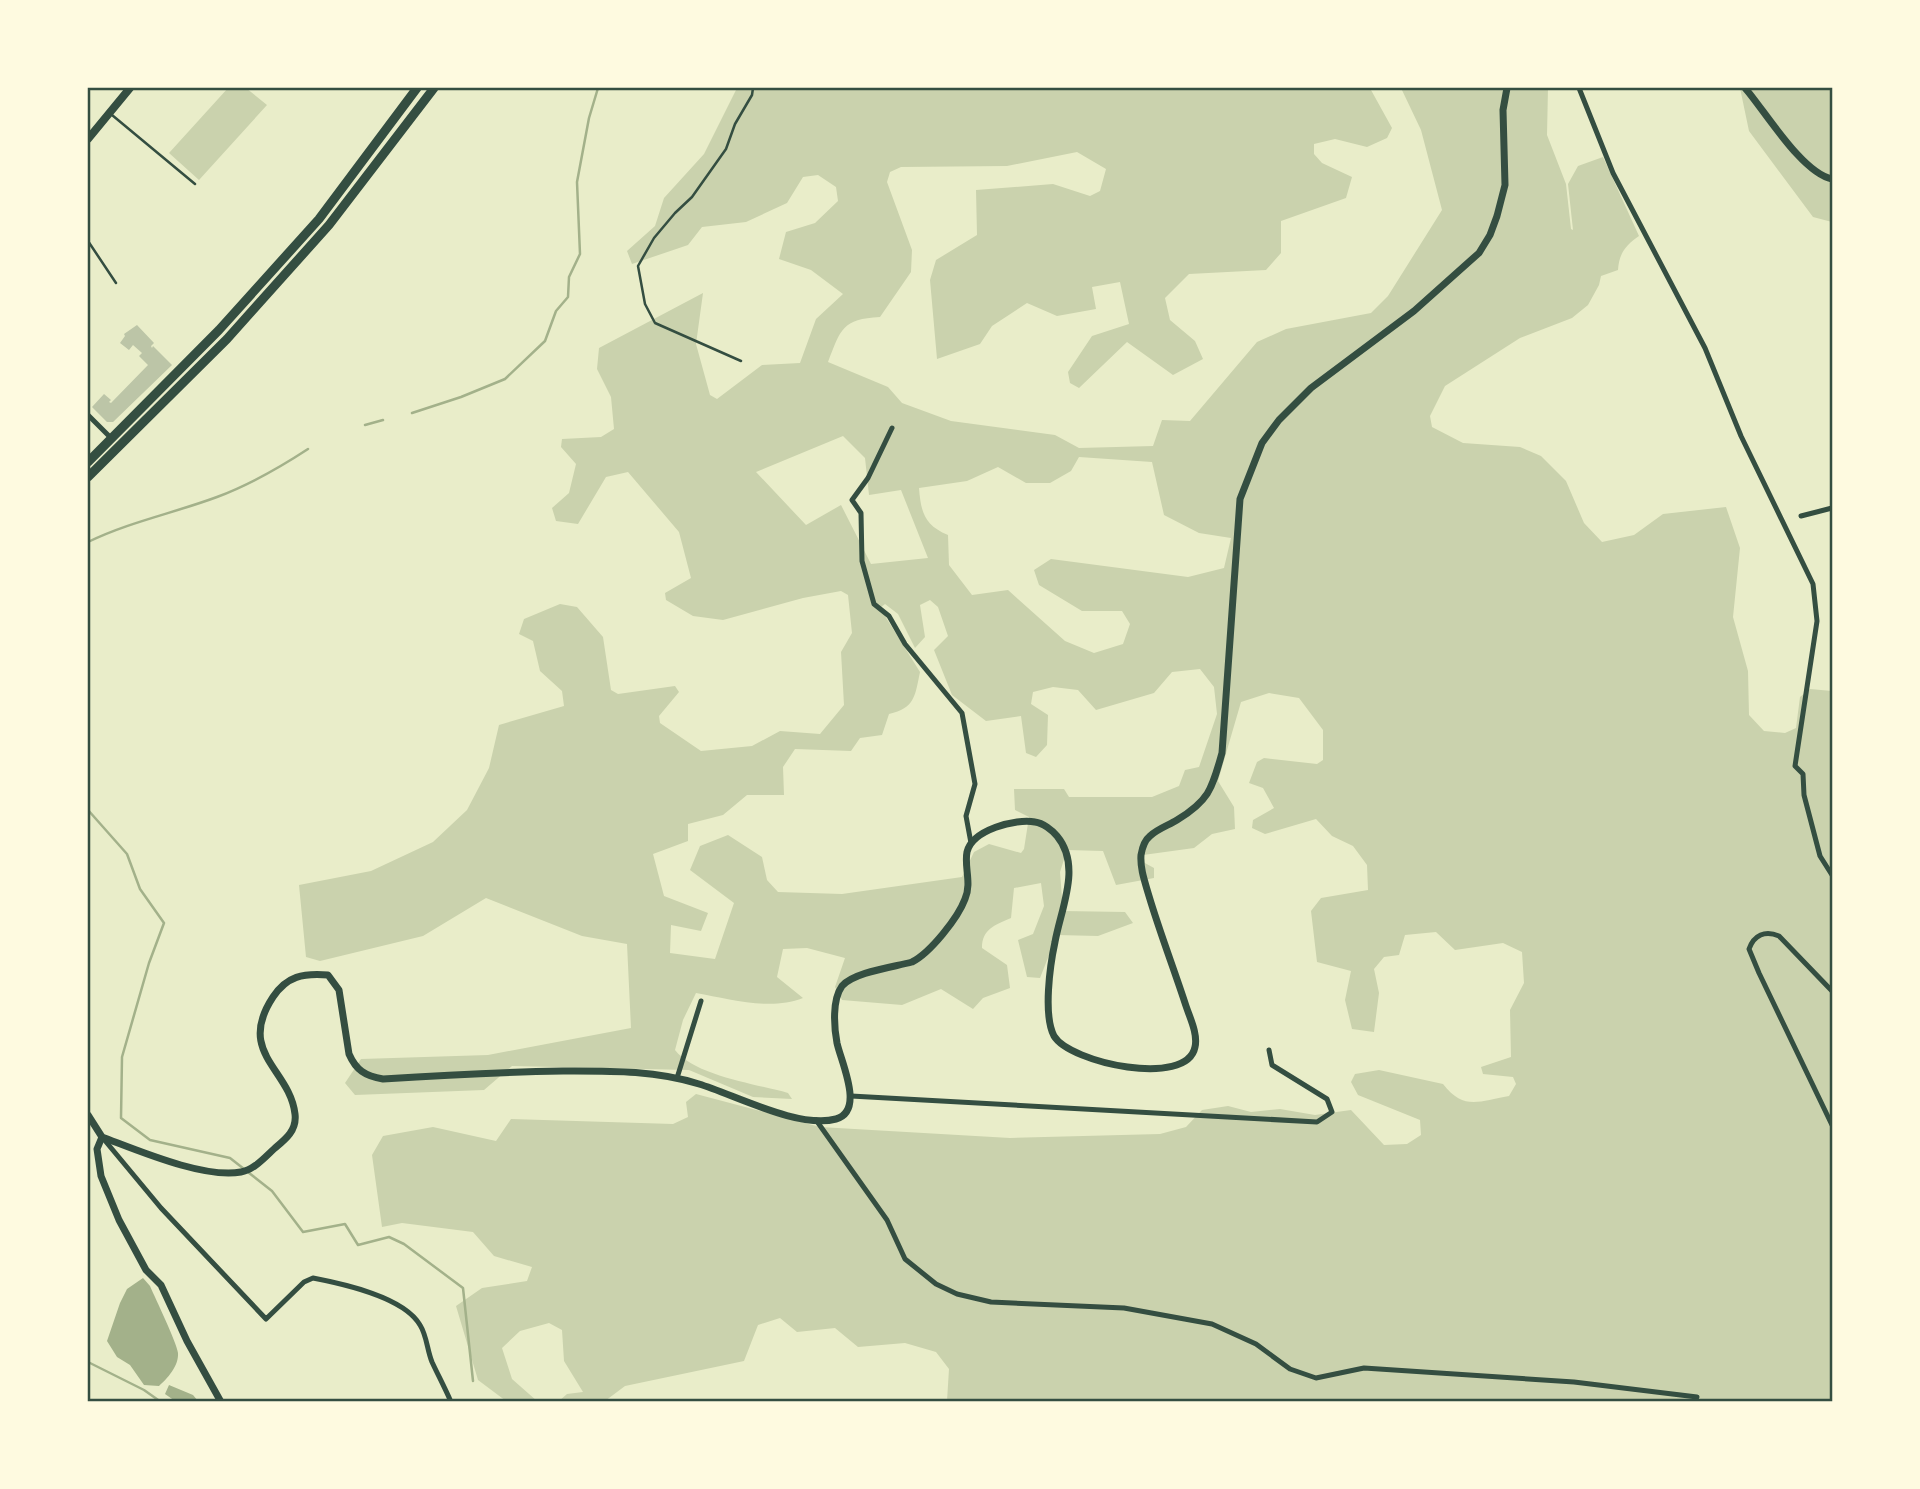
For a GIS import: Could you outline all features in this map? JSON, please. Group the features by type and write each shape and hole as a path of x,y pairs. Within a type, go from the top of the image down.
{"main road":[{"path":"88,139 130,88"},
{"path":"88,462 219,330 319,219 417,88"},
{"path":"88,477 227,339 329,225 434,88"}],"street":[{"path":"102,1137 192,1168 240,1172 252,1168 288,1137 296,1119 290,1095 264,1052 262,1017 281,985 310,974 328,975 339,990 349,1054 352,1062 367,1077 383,1079 502,1072 618,1071 677,1078 804,1120 838,1119 846,1113 851,1096 836,1041 835,1005 843,986 855,977 919,959 939,940 965,899 969,879 967,853 971,843 982,834 1003,824 1018,821 1036,822 1052,830 1063,844 1069,861 1064,911 1055,942 1049,1008 1055,1037 1065,1048 1111,1065 1159,1070 1174,1067 1188,1058 1195,1048 1194,1028 1155,918 1142,871 1141,856 1142,848 1150,836 1196,808 1213,787 1222,753 1240,499 1262,443 1279,420 1344,362 1414,311 1479,253 1494,225 1505,185 1503,110 1507,88"},
{"path":"1579,88 1613,173 1705,348 1741,436 1813,584 1816,621 1795,766 1803,774 1804,794 1820,856 1832,875"},
{"path":"1745,88 1787,143 1806,162 1832,179"},
{"path":"88,415 119,447"},
{"path":"892,428 868,478 852,500 860,513 862,561 874,604 889,616 905,644 961,713 975,784 966,816 971,843"},
{"path":"1801,516 1832,508"},
{"path":"1832,991 1779,936 1770,932 1752,941 1749,949 1759,973 1832,1125"},
{"path":"677,1078 701,1001"},
{"path":"851,1096 1317,1122 1332,1111 1327,1099 1272,1065 1269,1050"},
{"path":"88,1115 102,1137 156,1202 266,1319 304,1282 313,1278 389,1299 403,1306 423,1330 432,1362 451,1402"},
{"path":"816,1120 887,1220 905,1259 936,1284 957,1294 991,1302 1124,1308 1212,1324 1256,1344 1290,1369 1316,1378 1364,1368 1574,1382 1697,1397"},
{"path":"102,1137 97,1149 101,1176 119,1220 146,1270 161,1284 187,1341 220,1402"}],"lane":[{"path":"741,361 655,323 645,304 638,266 654,238 675,212 692,197 726,149 753,88"},
{"path":"110,113 195,184"},
{"path":"88,241 116,283"}],"shaded area":[{"path":"228,88 246,88 267,105 199,180 169,153"},
{"path":"737,88 1372,88 1392,128 1387,138 1367,147 1335,139 1314,144 1314,154 1322,163 1352,177 1346,198 1281,221 1281,253 1266,270 1189,274 1165,298 1170,320 1195,341 1203,359 1173,375 1127,342 1079,388 1070,383 1068,372 1092,336 1129,324 1120,282 1092,287 1096,309 1057,316 1027,303 992,326 980,344 937,359 930,280 936,260 977,235 976,190 1053,184 1090,196 1100,191 1106,169 1077,152 1007,166 901,167 890,172 887,182 912,250 911,272 880,317 858,320 845,328 836,341 828,362 888,387 902,403 951,421 1055,435 1079,448 1153,446 1162,420 1190,421 1257,342 1286,329 1371,313 1388,296 1442,210 1421,130 1401,88 1548,88 1547,135 1566,184 1571,229 1573,230 1568,184 1578,166 1603,157 1639,236 1624,250 1618,270 1601,276 1588,305 1572,318 1520,338 1445,386 1430,416 1432,427 1463,443 1520,447 1541,456 1566,481 1584,523 1602,542 1634,535 1663,514 1726,507 1740,548 1733,617 1748,671 1749,715 1764,731 1785,733 1796,728 1800,697 1810,689 1832,691 1832,1401 947,1401 949,1369 936,1352 905,1343 858,1347 835,1328 797,1332 780,1318 758,1325 744,1361 625,1386 605,1401 559,1401 567,1394 583,1392 564,1361 562,1330 549,1323 520,1331 502,1348 512,1379 537,1401 506,1401 478,1380 456,1306 482,1288 527,1281 532,1267 494,1256 473,1232 402,1223 382,1227 372,1155 383,1136 433,1127 496,1141 511,1119 673,1124 688,1117 686,1102 696,1094 820,1127 1010,1138 1160,1134 1186,1127 1202,1110 1228,1106 1251,1112 1280,1109 1315,1115 1351,1110 1384,1145 1407,1144 1421,1135 1420,1120 1358,1095 1351,1082 1355,1074 1379,1070 1443,1084 1458,1098 1473,1102 1509,1096 1516,1084 1513,1077 1483,1074 1481,1067 1511,1057 1510,1010 1524,983 1522,952 1503,943 1455,950 1436,932 1405,935 1399,955 1384,957 1374,969 1379,993 1374,1032 1352,1029 1345,1000 1351,971 1317,962 1311,911 1321,898 1368,890 1367,865 1353,846 1332,836 1316,819 1265,834 1252,828 1253,820 1274,808 1263,788 1249,783 1257,762 1264,758 1317,764 1323,760 1323,730 1299,698 1269,693 1241,702 1218,781 1234,807 1235,829 1212,834 1194,848 1143,855 1143,862 1154,868 1154,878 1116,885 1103,851 1067,850 1060,872 1063,911 1125,912 1133,923 1098,936 1057,935 1040,978 1027,977 1018,940 1033,934 1044,906 1041,883 1014,888 1011,918 995,926 984,936 982,948 1007,965 1010,988 983,998 973,1009 941,989 902,1005 842,1000 835,987 845,958 807,948 783,949 777,977 803,998 764,1004 696,993 683,1020 675,1050 684,1059 711,1073 788,1093 792,1099 753,1097 689,1070 512,1066 484,1090 355,1095 345,1083 361,1059 488,1055 631,1028 627,944 582,936 486,898 423,936 320,961 306,957 299,885 371,871 433,842 467,810 489,768 499,725 564,706 562,691 540,671 533,641 519,634 524,619 560,604 577,607 603,637 611,690 618,694 675,686 679,692 659,716 660,723 701,751 752,746 780,731 820,734 844,705 841,652 852,633 848,595 841,591 803,598 723,620 693,616 666,600 665,593 691,578 679,532 628,472 606,477 578,524 556,521 552,508 569,493 576,464 561,447 562,439 601,437 614,429 611,397 597,369 599,348 703,293 696,344 710,395 717,399 762,365 800,363 816,319 843,294 811,270 779,259 786,232 815,223 838,201 836,187 818,175 803,177 787,203 746,222 702,227 688,245 632,264 627,251 655,226 664,198 704,154","holes":["843,436 865,458 869,495 901,490 928,558 871,564 841,505 806,525 756,472","1079,457 1152,462 1164,515 1199,533 1231,538 1224,568 1188,577 1051,559 1034,570 1039,585 1082,611 1122,611 1130,624 1123,644 1094,653 1065,641 1008,590 972,595 949,565 948,535 934,527 925,517 919,488 967,481 998,467 1026,483 1050,483 1071,471","930,600 938,607 948,636 934,650 952,695 986,721 1021,716 1026,753 1036,757 1047,745 1048,715 1031,704 1033,692 1053,687 1078,690 1096,710 1154,693 1172,672 1200,669 1214,687 1217,714 1199,767 1185,770 1179,786 1152,797 1069,797 1064,789 1014,789 1015,810 1029,817 1024,849 1021,853 989,844 974,852 962,877 842,894 778,892 767,880 762,857 728,835 700,846 690,870 734,903 715,959 670,953 671,925 701,931 708,913 664,896 653,854 688,841 688,824 723,815 747,795 784,795 783,767 795,749 851,751 860,738 882,735 889,714 904,708 912,700 920,672 880,608 885,604 898,614 915,648 925,637 920,605"]},
{"path":"1740,88 1832,88 1832,222 1813,217 1749,131"},
{"path":"143,1278 150,1286 178,1353 175,1367 159,1386 144,1385 130,1365 117,1357 107,1341 127,1289"},
{"path":"169,1385 193,1395 198,1401 175,1401 165,1394"}],"building":[{"path":"137,325 154,343 152,348 153,346 172,365 113,422 107,422 92,407 104,394 111,403 148,365 139,356 142,353 133,345 129,350 120,343 124,334"}],"waterway":[{"path":"412,413 505,379 545,341 556,311 568,297 569,277 580,254 577,182 589,118 598,88"},
{"path":"365,425 383,420"},
{"path":"88,542 229,492 264,476 308,449"},
{"path":"88,810 127,854 140,889 164,923 149,963 122,1057 121,1118 150,1140 230,1158 272,1191 303,1232 345,1224 358,1245 389,1237 404,1244 463,1288 473,1381"},
{"path":"88,1362 144,1390 161,1402"}]}
